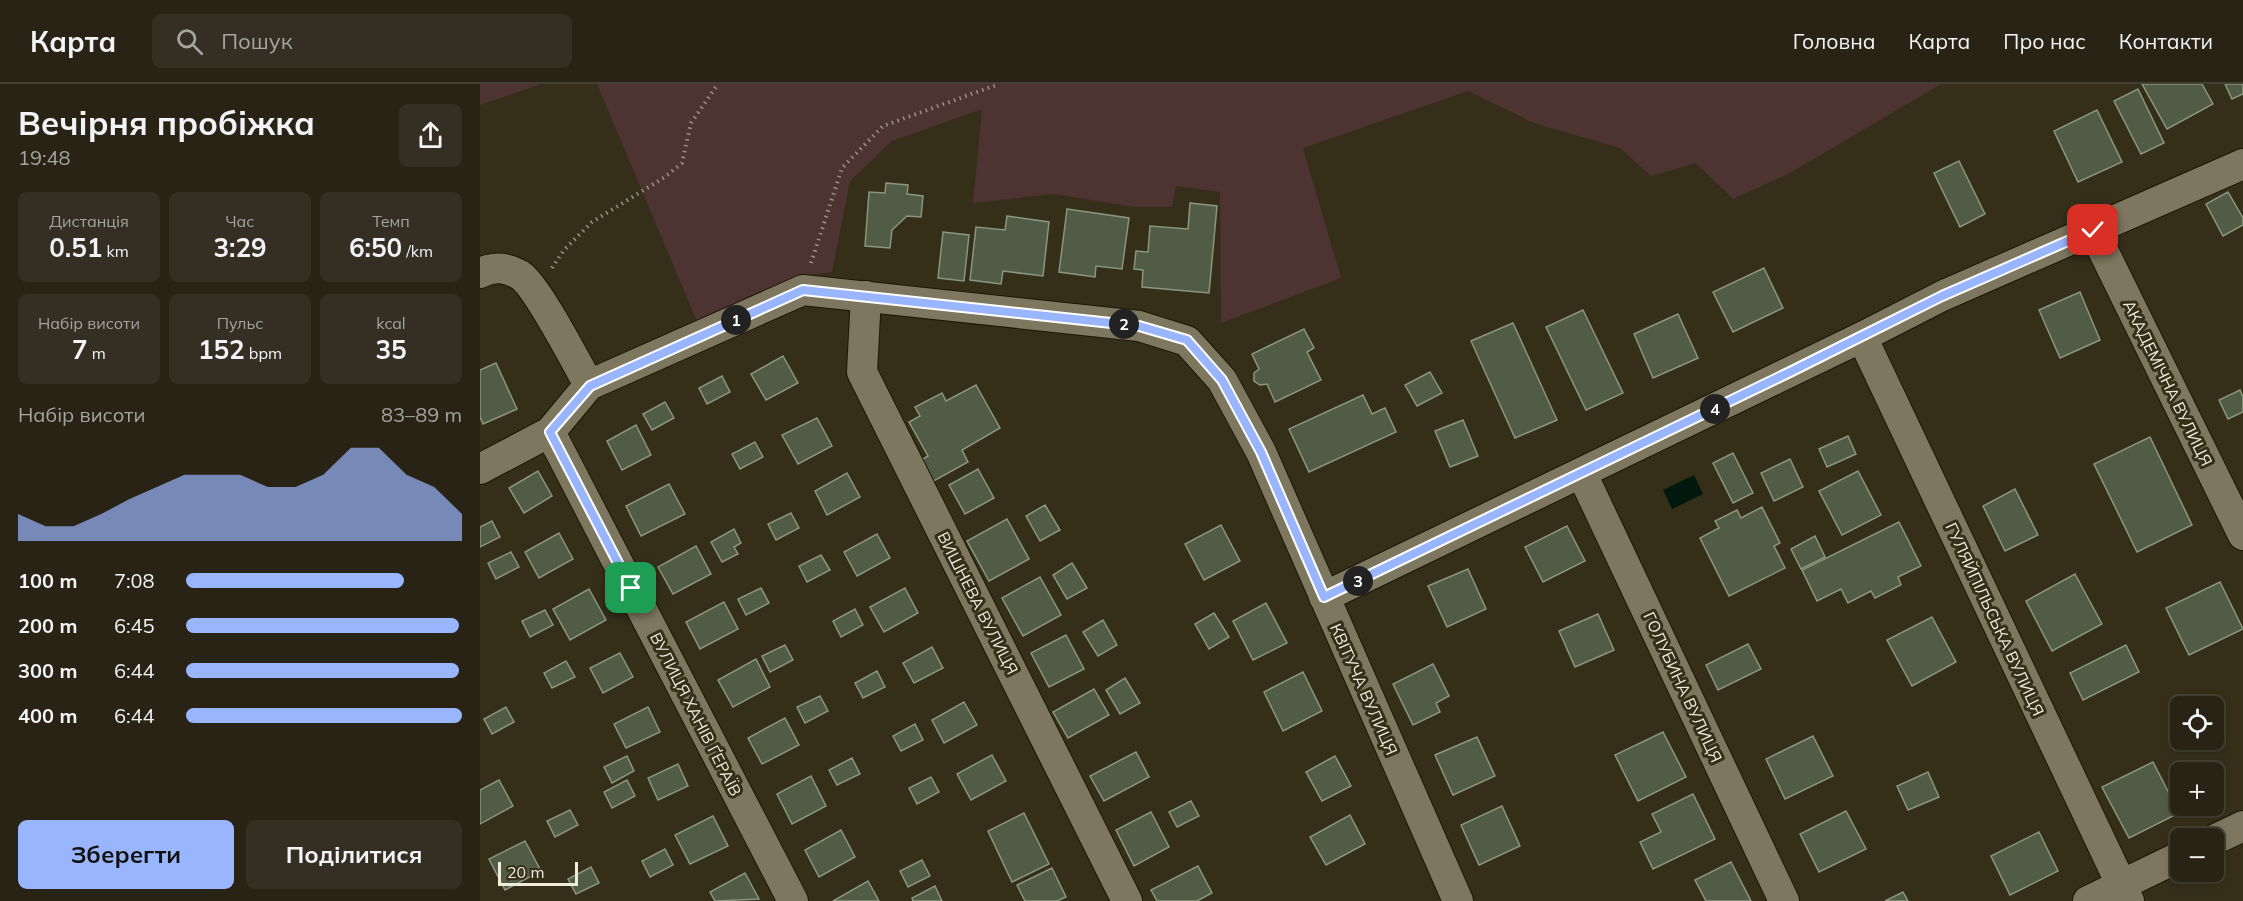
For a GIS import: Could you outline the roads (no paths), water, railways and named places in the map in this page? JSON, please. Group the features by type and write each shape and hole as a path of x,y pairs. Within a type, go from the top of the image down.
{"street":[{"path":"1324,597 1582,474 1942,296 2243,164"},
{"name":"АКАДЕМІЧНА ВУЛИЦЯ","path":"2093,230 2243,535"},
{"path":"480,273 491,267 508,270 522,276 547,312 590,386 550,432 480,469"},
{"name":"КВІТУЧА ВУЛИЦЯ","path":"590,386 803,290 1139,326 1187,340 1222,380 1261,452 1458,901"},
{"name":"ВИШНЕВА ВУЛИЦЯ","path":"866,297 862,372 1127,901"},
{"name":"ГУЛЯЙПІЛЬСЬКА ВУЛИЦЯ","path":"1862,337 2125,893"},
{"name":"ВУЛИЦЯ ХАНІВ ҐЕРАЇВ","path":"550,432 793,901"},
{"name":"ГОЛУБИНА ВУЛИЦЯ","path":"1582,474 1784,901"},
{"path":"2224,835 2243,826"},
{"path":"2088,901 2125,893 2170,863"}]}
